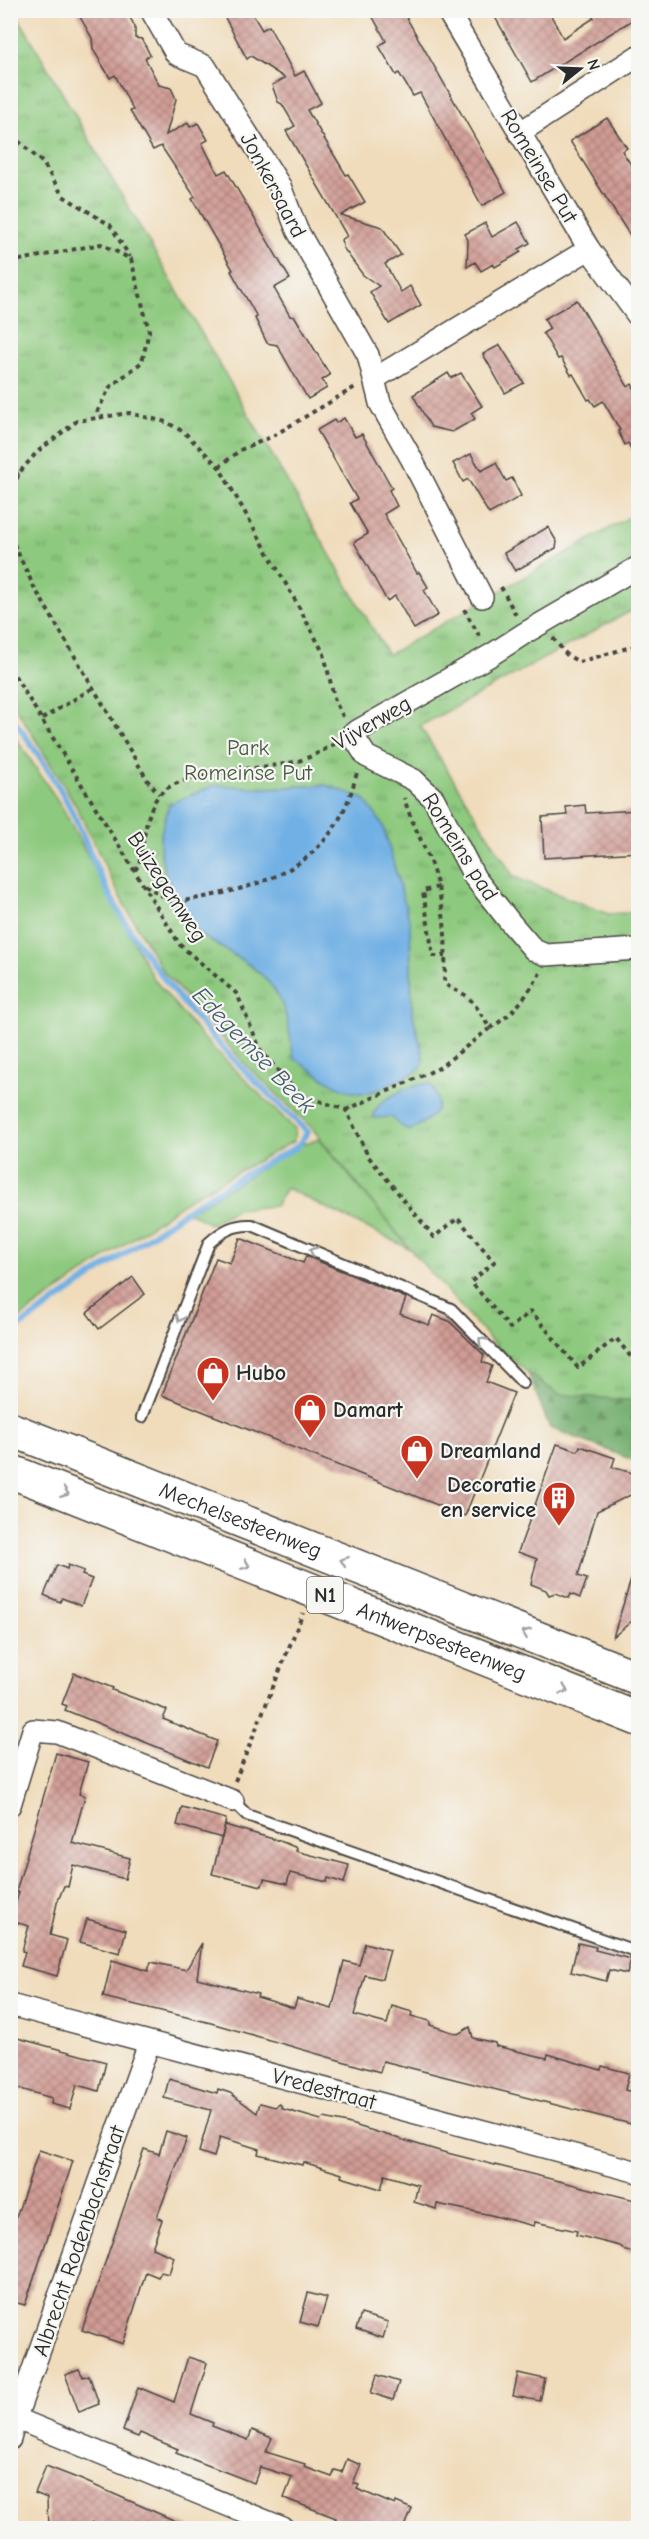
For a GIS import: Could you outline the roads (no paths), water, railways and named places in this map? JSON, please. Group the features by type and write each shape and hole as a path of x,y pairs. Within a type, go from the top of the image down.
{"main road":[{"name":"Mechelsesteenweg","path":"10,1429 639,1678"},
{"name":"Antwerpsesteenweg","path":"10,1472 639,1719"}],"street":[{"name":"Jonkersaard","path":"151,10 176,54 205,66 280,186 297,230 368,356 380,403 411,458 482,597"},
{"name":"Romeinse Put","path":"447,10 589,249 639,316"},
{"path":"519,133 639,56"},
{"path":"374,379 589,249"},
{"name":"Vijverweg","path":"352,734 639,567"},
{"name":"Romeins pad","path":"352,734 366,756 414,780 434,799 475,878 534,950 546,955 639,949"},
{"path":"10,1805 33,1730 57,1732 230,1800"},
{"name":"Vredestraat","path":"10,2005 639,2172"},
{"name":"Albrecht Rodenbachstraat","path":"10,2439 13,2417 149,2043"},
{"path":"13,2417 283,2529"}],"lane":[{"path":"142,1417 209,1243 220,1233 243,1224 252,1225 451,1309 523,1383"},
{"path":"230,1800 247,1815 639,1952"}],"water":[{"path":"215,785 262,788 326,785 364,799 383,825 410,923 412,1011 424,1059 422,1066 415,1072 385,1087 366,1093 348,1090 319,1075 294,1058 284,1010 272,986 255,969 204,937 188,920 168,880 161,855 161,834 169,804"},
{"path":"429,1083 435,1092 437,1106 435,1112 424,1122 409,1131 392,1117 374,1118 375,1111 386,1099 404,1090"}],"waterway":[{"name":"Edegemse Beek","path":"10,715 63,794 107,890 132,934 154,965 201,1024 308,1132 297,1147 196,1204 10,1333"}],"place":[{"name":"Hubo","path":"213,1402"},
{"name":"Damart","path":"310,1439"},
{"name":"Dreamland","path":"417,1480"},
{"name":"Decoratie en service","path":"559,1527"}],"park label":[{"name":"Park Romeinse Put","path":"248,760"}]}
